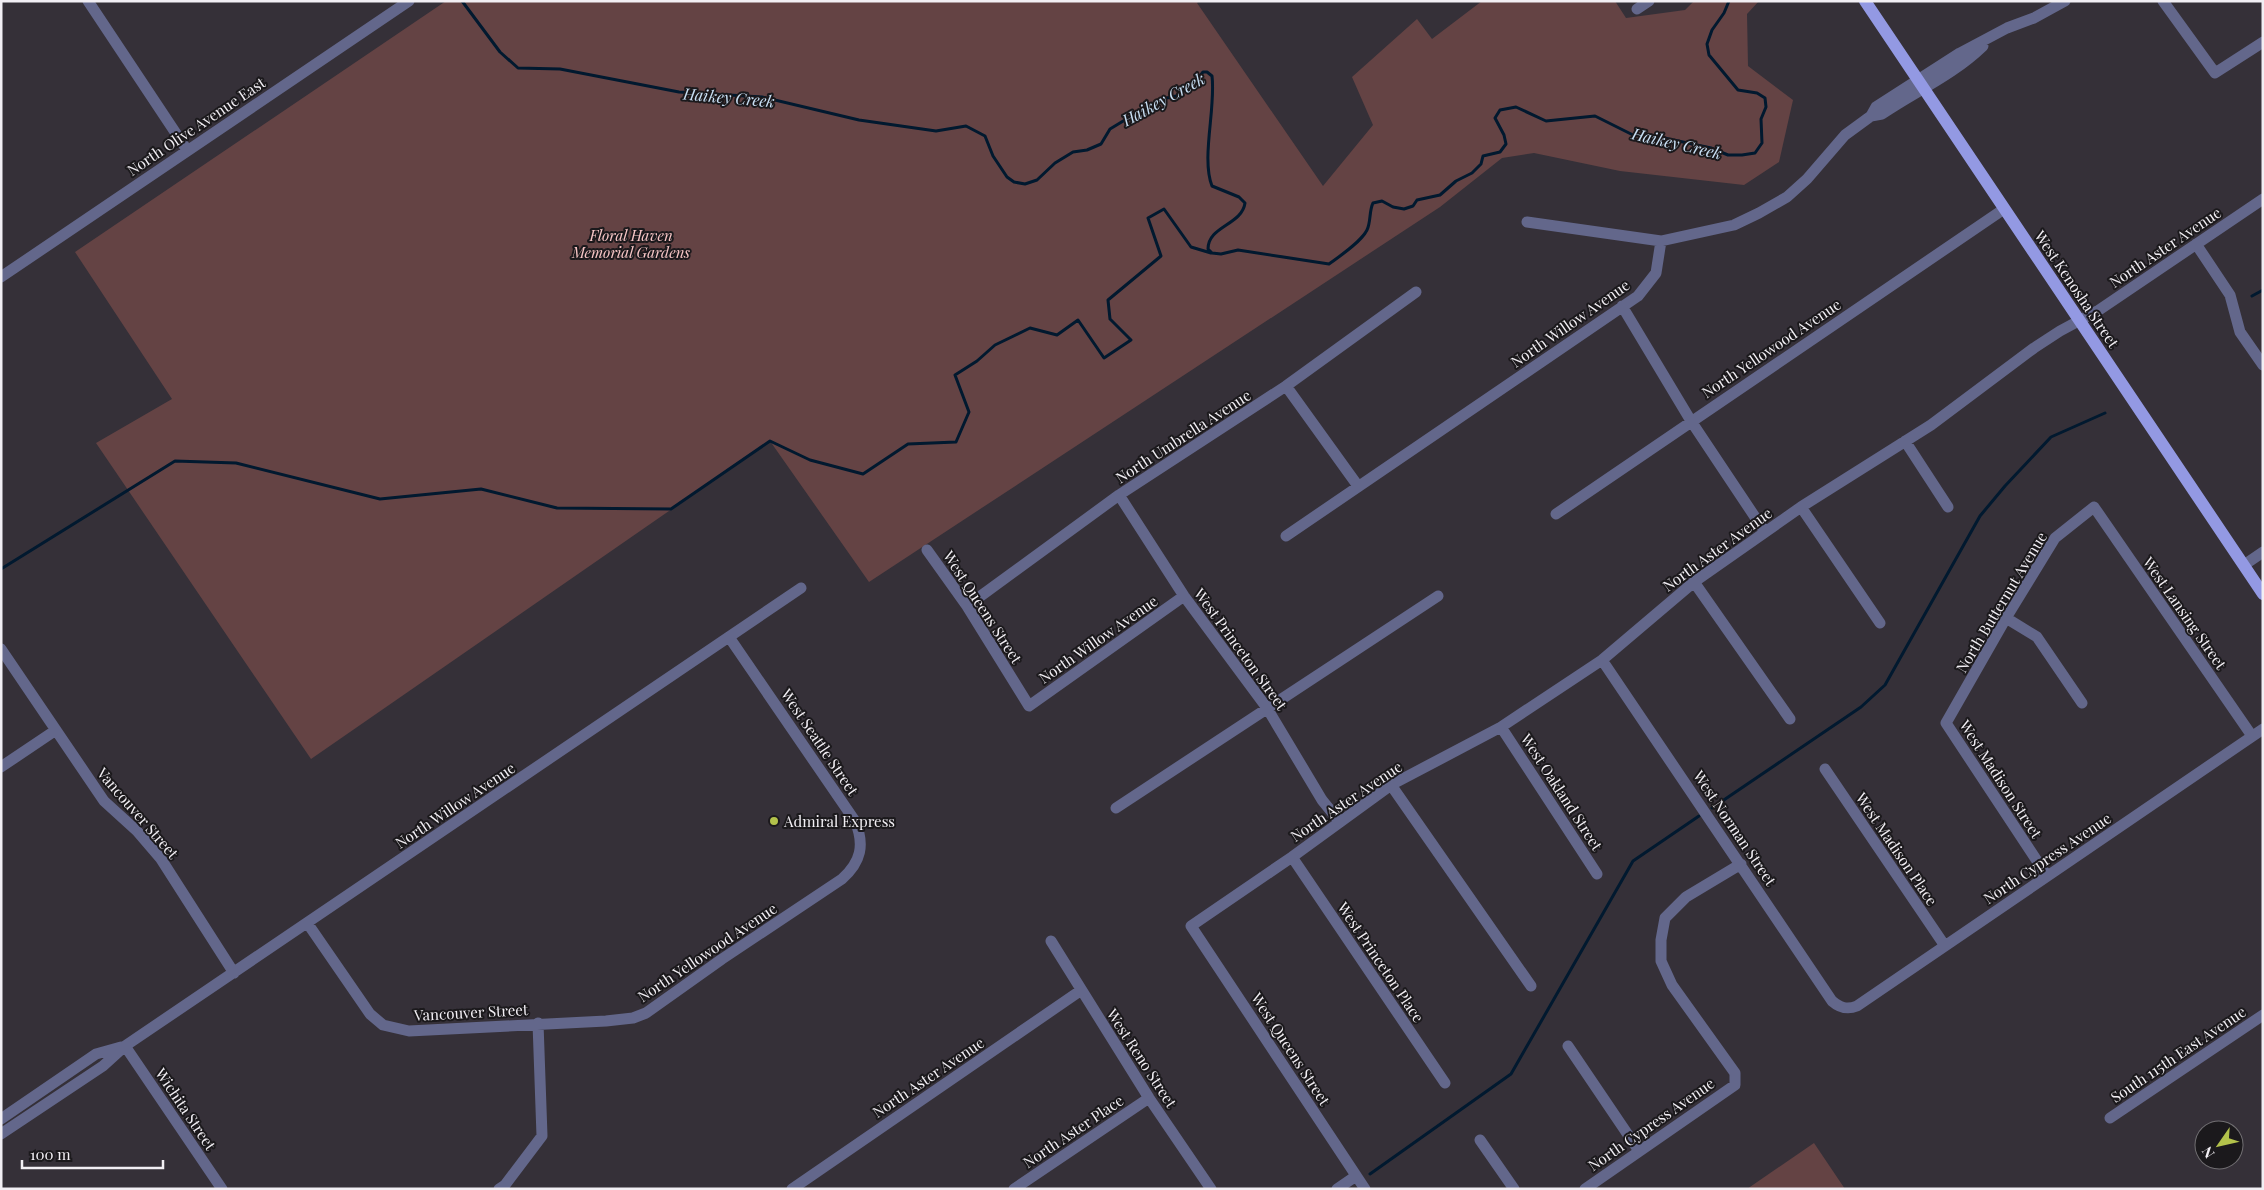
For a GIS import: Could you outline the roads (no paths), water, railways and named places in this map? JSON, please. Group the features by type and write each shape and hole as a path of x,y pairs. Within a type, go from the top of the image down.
{"main road":[{"name":"West Kenosha Street","path":"1865,1 2263,594"}],"street":[{"path":"88,1 188,150"},
{"name":"North Olive Avenue East","path":"1,277 409,1"},
{"path":"1637,9 1649,1"},
{"path":"1527,222 1661,241 1734,225 1759,213 1786,196 1807,179 1845,135 1871,116 1876,107 1921,84 1992,36 2034,18 2065,1"},
{"path":"2163,1 2214,74 2263,42"},
{"name":"North Aster Avenue","path":"1191,926 1292,857 1391,785 1501,727 1602,660 1694,582 1765,532 1955,408 2034,348 2099,310 2263,199"},
{"name":"North Yellowood Avenue","path":"1556,514 2004,208"},
{"name":"North Willow Avenue","path":"1286,536 1638,296 1656,273 1661,241"},
{"path":"2196,244 2230,295 2240,332 2263,366"},
{"name":"North Umbrella Avenue","path":"967,606 1119,495 1286,386 1416,292"},
{"path":"1622,306 1691,421 1765,532"},
{"path":"1286,386 1358,486"},
{"path":"1905,441 1948,507"},
{"name":"West Princeton Street","path":"1119,495 1184,596 1267,708 1322,800 1339,821"},
{"path":"1801,507 1880,624"},
{"name":"North Butternut Avenue","path":"1946,723 2006,618 2055,538 2094,507"},
{"name":"West Lansing Street","path":"2094,507 2252,736"},
{"name":"West Queens Street","path":"927,550 967,606 1029,706"},
{"path":"2244,565 2263,552"},
{"path":"1694,582 1790,719"},
{"name":"North Willow Avenue","path":"1,1134 103,1066 125,1046 308,924 801,588"},
{"name":"North Willow Avenue","path":"1029,706 1184,596"},
{"path":"1116,808 1438,596"},
{"path":"2006,618 2037,637 2082,703"},
{"name":"West Seattle Street","path":"730,637 855,821 862,843 861,853 851,871"},
{"name":"Vancouver Street","path":"1,649 104,801 137,831 161,859 234,973"},
{"name":"West Norman Street","path":"1602,660 1832,1001 1841,1008 1847,1009"},
{"name":"West Madison Street","path":"1946,723 2046,876"},
{"name":"West Oakland Street","path":"1501,727 1597,874"},
{"name":"North Cypress Avenue","path":"1847,1009 1857,1006 2263,729"},
{"path":"1,767 56,730"},
{"name":"West Madison Place","path":"1825,770 1945,946"},
{"path":"1391,785 1531,986"},
{"name":"West Princeton Place","path":"1292,857 1445,1083"},
{"name":"North Cypress Avenue","path":"1585,1189 1735,1085 1735,1073 1672,985 1661,960 1661,940 1665,918 1686,897 1741,864"},
{"name":"North Yellowood Avenue","path":"538,1023 633,1018 646,1012 851,871"},
{"name":"Vancouver Street","path":"308,924 370,1014 383,1025 397,1030 409,1031 538,1023"},
{"name":"West Queens Street","path":"1191,926 1365,1189"},
{"name":"West Reno Street","path":"1050,941 1149,1098 1211,1189"},
{"name":"North Aster Avenue","path":"792,1189 1080,991"},
{"name":"South 115th East Avenue","path":"2110,1118 2263,1015"},
{"path":"499,1189 542,1136 538,1023"},
{"name":"North Willow Avenue","path":"1,1119 96,1054 125,1046"},
{"name":"Wichita Street","path":"125,1046 222,1189"},
{"path":"1568,1046 1639,1151"},
{"name":"North Aster Place","path":"1014,1189 1149,1098"},
{"path":"1480,1140 1514,1189"},
{"path":"1337,1189 1356,1176"}],"waterway":[{"name":"Haikey Creek","path":"462,1 500,52 518,68 560,69 679,92 762,97 859,120 936,131 966,126 985,136 993,156 1007,177 1014,182 1025,184 1037,180 1055,163 1073,152 1087,150 1101,144 1110,129 1162,99 1176,96 1193,85 1203,72 1207,72 1212,76 1213,89 1208,147 1209,175 1212,186 1239,197 1245,203 1243,210 1238,216 1213,235 1209,241 1208,249 1212,253 1221,254 1238,250 1329,264 1364,235 1368,227 1373,203 1382,201 1393,207 1404,209 1413,206 1417,200 1440,195 1456,181 1472,173 1481,164 1483,156 1500,152 1506,144 1504,135 1495,118 1500,110 1516,107 1546,121 1595,116 1633,135 1650,135 1711,148 1728,155 1755,153 1762,143 1761,119 1766,107 1765,98 1757,93 1738,90 1709,55 1707,44 1712,30 1724,13 1729,1"},
{"path":"1,569 175,461 236,463 380,499 481,489 557,508 671,509 770,441 810,460 863,474 908,444 956,442 969,412 955,375 977,361 995,345 1030,328 1057,335 1078,320 1104,358 1131,340 1110,319 1108,300 1161,256 1148,218 1164,209 1191,247 1211,253"},
{"path":"2252,296 2263,290"},
{"path":"1712,808 1861,707 1885,685 1980,516 2051,437 2105,413"},
{"path":"1370,1174 1511,1074 1633,861 1699,816"}],"place":[{"name":"Admiral Express","path":"774,821"}],"park label":[{"name":"Floral Haven Memorial Gardens","path":"631,244"}]}
